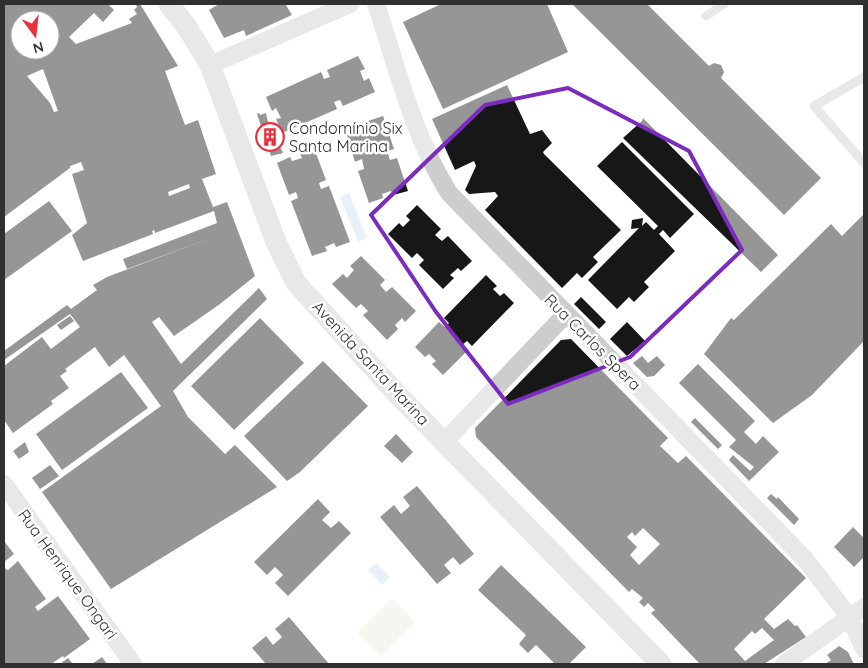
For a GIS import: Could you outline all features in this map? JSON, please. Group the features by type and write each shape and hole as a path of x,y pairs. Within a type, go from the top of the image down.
{"street":[{"name":"Avenida Santa Marina","path":"169,4 187,27 210,65 276,242 296,283 398,396 445,441 661,664"},
{"path":"210,65 350,4"},
{"name":"Rua Carlos Spera","path":"376,4 422,141 436,173 449,193 565,315 805,559 850,618 864,649"},
{"path":"445,441 565,315"},
{"name":"Rua Henrique Ongari","path":"4,484 133,664"},
{"path":"784,664 864,607"}],"lane":[{"path":"706,16 724,4"},
{"path":"864,77 814,106 864,163"}],"highlighted area":[{"path":"568,88 689,151 742,250 630,357 508,404 436,312 371,215 485,105"}],"green space":[{"path":"392,599 415,622 381,656 358,633"}],"water":[{"path":"349,193 367,238 358,242 340,197"},
{"path":"376,563 390,577 382,585 368,570"}],"building":[{"path":"4,4 108,4 114,10 103,22 94,13 69,37 76,44 132,23 129,19 137,14 134,10 137,7 136,5 140,4 178,66 165,71 185,125 198,120 216,174 202,179 213,207 227,202 255,276 220,304 174,336 159,317 152,322 181,364 259,288 267,299 173,391 188,417 225,454 235,445 277,487 111,589 42,492 161,406 124,355 109,367 95,347 65,369 67,371 60,376 69,388 51,401 53,404 13,433 4,420 4,366 42,337 51,349 80,327 70,314 4,360 4,351 67,305 71,309 97,290 93,285 107,277 221,234 127,269 123,259 217,223 214,211 155,233 154,230 152,231 153,234 83,261 72,235 87,223 72,174 84,170 81,162 70,166 70,168 4,217","holes":["43,69 58,111 54,112 50,103 27,76","189,184 190,188 169,196 168,192"]},
{"path":"219,4 289,4 286,5 292,15 246,36 244,30 224,38 209,10"},
{"path":"441,4 547,4 568,52 443,109 403,22"},
{"path":"572,4 647,4 709,66 714,63 721,65 724,72 721,78 821,178 784,215"},
{"path":"358,56 365,69 360,71 364,81 369,78 375,92 343,106 340,100 334,102 337,109 282,133 276,119 281,118 276,108 272,111 266,97 321,72 324,79 330,77 327,70"},
{"path":"507,85 530,134 542,130 552,143 543,152 544,154 621,230 593,257 598,262 582,278 577,273 562,288 485,210 498,196 495,192 469,194 465,190 476,166 474,161 455,170 432,119"},
{"name":"Condomínio Six Santa Marina","path":"259,113 260,115 266,113 270,131 272,130 283,153 271,156 257,114"},
{"path":"383,116 394,149 387,151 390,160 397,158 408,191 393,195 391,191 382,194 383,198 369,203 358,171 364,169 362,159 355,162 345,129 359,125 361,130 370,127 368,121"},
{"path":"643,118 778,255 761,272 623,138"},
{"path":"622,142 694,214 670,238 663,230 659,234 675,251 644,282 649,287 634,302 629,297 617,309 588,280 639,228 631,229 632,220 643,218 642,226 646,222 654,230 658,226 597,166"},
{"path":"314,148 326,180 319,183 321,189 329,186 350,242 336,247 334,243 325,247 327,251 312,256 291,201 298,198 296,192 289,195 277,163 290,157 292,161 302,158 300,154"},
{"path":"49,201 72,231 4,280 4,234"},
{"path":"417,205 441,229 435,235 442,241 448,236 472,261 461,271 458,268 450,275 454,278 443,289 419,265 424,260 417,253 412,258 388,234 399,223 403,227 410,220 406,216"},
{"path":"864,214 864,341 812,395 773,423 704,354 731,318 734,320 831,224 842,236"},
{"path":"361,256 385,280 380,285 386,292 392,287 416,311 405,322 402,318 395,325 398,329 387,340 363,315 368,311 361,304 356,308 332,284 343,274 347,278 354,270 350,266"},
{"path":"486,275 497,286 493,289 500,296 504,293 514,303 472,346 467,341 462,345 468,350 443,375 432,364 436,361 429,354 425,357 415,347 439,322 445,327 449,323 444,318"},
{"path":"581,297 606,322 599,329 574,304"},
{"path":"70,316 74,321 61,330 57,325"},
{"path":"260,318 304,363 234,430 191,386"},
{"path":"627,322 645,341 627,356 610,339"},
{"path":"571,339 668,438 660,446 678,463 686,456 806,578 764,619 774,629 788,619 795,626 797,625 806,637 764,664 700,664 651,613 655,610 648,603 644,607 639,602 643,598 632,589 629,592 476,437 475,428 561,340","holes":["643,528 660,544 639,565 630,555 637,547 627,537 632,532 635,536","762,628 774,640 745,661 734,649 752,631 755,634"]},
{"path":"642,356 648,363 657,356 665,365 654,376 647,377 633,363"},
{"path":"323,361 368,406 300,472 287,481 244,436"},
{"path":"698,364 755,421 744,432 756,444 763,436 779,452 749,481 729,460 733,455 750,471 754,467 729,447 736,440 679,383"},
{"path":"121,372 148,408 62,470 36,434"},
{"path":"695,418 722,445 718,449 691,422"},
{"path":"396,434 413,452 402,463 384,446"},
{"path":"25,442 29,452 19,459 13,451"},
{"path":"50,465 59,476 40,489 32,478"},
{"path":"417,486 474,554 460,565 453,557 444,565 451,573 437,584 380,517 394,505 401,514 410,506 403,497"},
{"path":"771,494 777,499 778,497 799,519 794,525 767,498"},
{"path":"318,499 330,512 322,520 331,528 339,521 351,533 288,596 275,583 283,575 275,567 267,575 254,562"},
{"path":"853,527 864,538 864,557 854,567 834,547"},
{"path":"4,541 14,554 4,562"},
{"path":"18,561 46,599 35,607 38,611 58,596 90,639 64,658 63,656 51,664 4,664 4,568 8,570"},
{"path":"501,565 586,647 569,664 555,664 536,645 528,653 519,644 526,635 478,590"},
{"path":"289,617 329,664 266,664 252,648 266,636 273,645 282,637 275,629"},
{"path":"839,646 848,652 854,664 825,664 831,660 827,655"},
{"path":"102,657 107,664 92,664"},
{"path":"68,658 73,664 60,664"}],"place":[{"name":"Condomínio Six Santa Marina","path":"270,137"}]}
